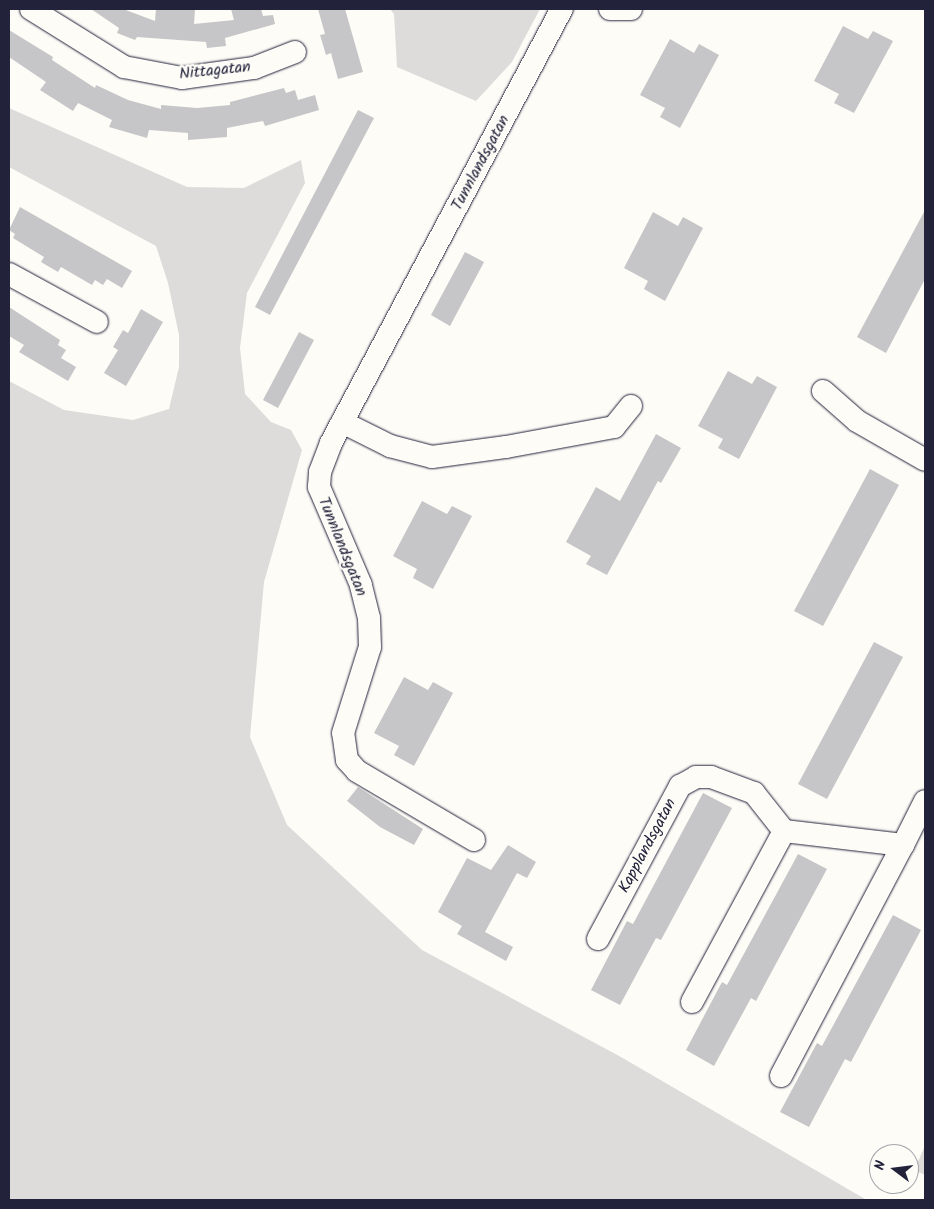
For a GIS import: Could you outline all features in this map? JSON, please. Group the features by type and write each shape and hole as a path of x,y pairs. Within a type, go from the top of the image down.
{"street":[{"name":"Nittagatan","path":"31,9 124,67 182,78 254,68 295,52"},
{"name":"Tunnlandsgatan","path":"474,840 357,771 347,760 343,733 370,647 369,618 361,585 318,487 322,463 342,422 562,9"},
{"path":"610,9 631,9"},
{"path":"9,274 97,322"},
{"path":"823,392 857,421 925,460"},
{"path":"342,422 390,446 432,456 502,448 614,426 630,406"},
{"name":"Kapplandsgatan","path":"598,939 680,786 688,781 696,777 711,777 754,793 784,831"},
{"path":"781,1076 925,801"},
{"path":"692,1002 784,831 903,845"}],"shaded area":[{"path":"390,9 540,9 512,62 476,101 397,67 394,14"},
{"path":"9,108 187,187 244,188 301,160 305,183 247,293 240,348 245,394 271,422 291,430 302,450 264,582 250,737 287,825 422,950 621,1057 865,1199 911,1200 9,1200 9,381 64,410 133,420 169,409 179,367 179,335 168,283 156,246 9,167"},
{"path":"925,1146 925,1175 919,1172 919,1159"}],"building":[{"path":"91,9 123,9 155,21 156,9 195,9 194,24 234,20 231,9 261,9 263,16 273,15 275,24 225,38 226,46 207,48 206,42 137,37 135,40 117,33 119,28"},
{"path":"318,9 345,9 363,72 338,79 331,53 326,55 320,35 325,34"},
{"path":"843,26 868,39 873,31 893,41 854,113 834,103 839,94 814,81"},
{"path":"9,30 53,57 52,60 95,88 96,85 128,100 161,109 161,105 197,108 230,105 230,102 284,88 286,93 295,90 298,100 315,95 319,110 265,126 263,121 227,128 227,137 188,140 188,133 149,130 147,138 109,127 112,120 78,103 73,111 40,90 46,82 9,57"},
{"path":"670,39 694,53 699,44 719,55 680,128 660,117 665,108 640,95"},
{"path":"358,110 374,118 270,315 255,307"},
{"path":"20,207 132,271 122,288 107,279 103,285 95,280 92,285 61,267 58,272 41,262 44,257 13,238 15,234 9,230"},
{"path":"925,210 925,279 886,353 857,337"},
{"path":"653,212 678,226 683,217 703,228 665,301 644,289 648,281 624,268"},
{"path":"465,252 484,262 450,326 431,315"},
{"path":"9,307 60,340 58,345 66,350 61,358 76,367 68,381 19,352 24,345 9,336"},
{"path":"141,309 163,322 126,386 104,373 118,350 113,347 123,330 128,333"},
{"path":"299,332 314,340 278,408 263,400"},
{"path":"728,371 752,384 757,376 777,387 739,459 718,448 723,439 698,426"},
{"path":"656,434 681,448 661,483 658,481 607,575 586,564 591,556 566,542 596,487 620,501"},
{"path":"870,469 899,485 823,626 794,611"},
{"path":"422,501 447,514 452,506 472,516 433,589 413,578 417,569 393,556"},
{"path":"874,642 903,657 827,799 798,784"},
{"path":"404,677 428,690 433,682 453,693 414,766 394,755 399,746 374,733"},
{"path":"358,787 423,829 414,845 380,827 347,801"},
{"path":"703,793 732,808 661,940 656,938 620,1005 591,990 627,921 633,924"},
{"path":"508,845 536,862 527,878 517,873 485,932 513,947 506,961 457,934 462,926 438,912 467,858 491,870"},
{"path":"798,854 827,869 756,1001 751,998 714,1066 686,1050 722,982 727,985"},
{"path":"893,915 921,930 851,1062 845,1059 809,1127 780,1112 817,1043 822,1046"}]}
